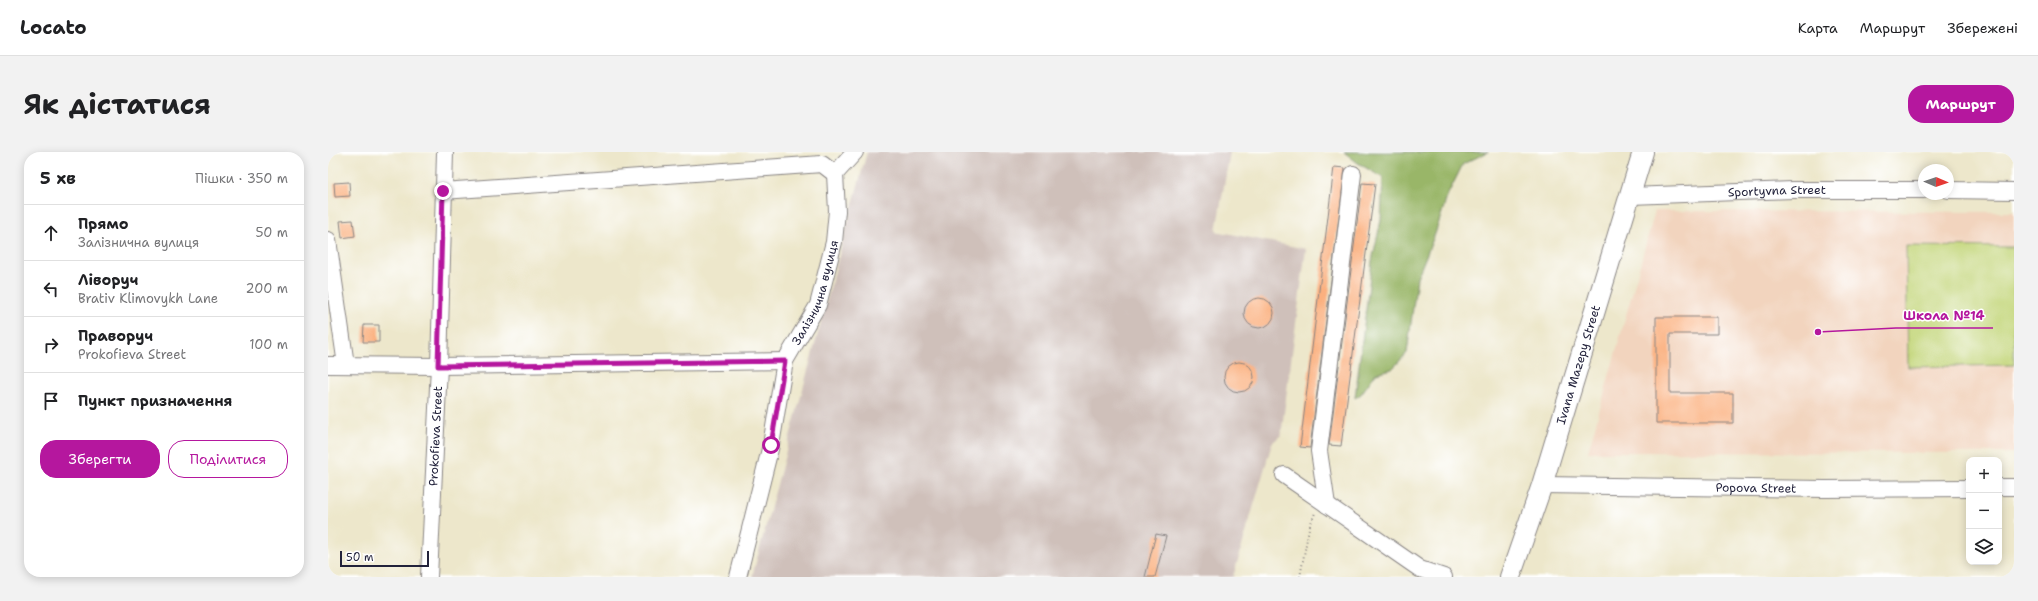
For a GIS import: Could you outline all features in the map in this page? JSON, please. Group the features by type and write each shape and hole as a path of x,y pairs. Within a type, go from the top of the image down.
{"main road":[{"name":"Ivana Mazepy Street","path":"1510,577 1542,485 1643,152"}],"street":[{"name":"Prokofieva Street","path":"429,577 445,152"},
{"path":"443,191 822,164 835,174 855,152"},
{"name":"Залізнична вулиця","path":"738,577 771,445 785,361 818,305 834,242 837,211 835,174"},
{"path":"1323,503 1319,452 1353,174"},
{"name":"Sportyvna Street","path":"1630,196 1793,190 1918,190"},
{"path":"1954,190 2014,191"},
{"path":"328,240 346,365"},
{"path":"328,365 438,366 785,361"},
{"path":"1284,475 1420,569 1444,577"},
{"name":"Popova Street","path":"1542,485 1825,489 1966,488"},
{"path":"2002,488 2014,487"}],"path":[{"path":"1300,577 1309,528 1323,503"}],"shaded area":[{"path":"867,152 1230,152 1216,231 1306,249 1281,435 1272,443 1233,577 752,577"},
{"path":"1655,211 2014,212 2014,453 1588,452"}],"green space":[{"path":"1344,152 1488,152 1463,164 1448,194 1435,234 1417,278 1407,353 1392,369 1376,373 1361,394 1355,398 1372,261 1381,220 1383,178 1358,163"},
{"path":"1906,246 2014,247 2014,365 1908,367"}],"building":[{"path":"1334,167 1345,168 1310,448 1300,447"},
{"path":"349,182 350,196 335,197 334,183"},
{"path":"1362,183 1375,184 1341,446 1329,445"},
{"path":"353,220 355,236 342,238 340,221"},
{"path":"1259,298 1265,299 1273,307 1273,319 1265,327 1259,328 1253,327 1245,319 1244,313 1245,307 1253,299"},
{"path":"1656,317 1717,317 1717,334 1670,334 1670,393 1733,393 1733,423 1656,423"},
{"path":"364,325 379,325 379,342 363,342"},
{"path":"1239,362 1245,363 1253,371 1253,383 1245,391 1239,392 1233,391 1225,383 1224,377 1225,371 1233,363"},
{"path":"1156,534 1166,536 1155,577 1145,577"}],"place":[{"name":"Школа №14","path":"1818,332"}],"route":[{"path":"443,191 438,366 785,361 771,445"}]}
